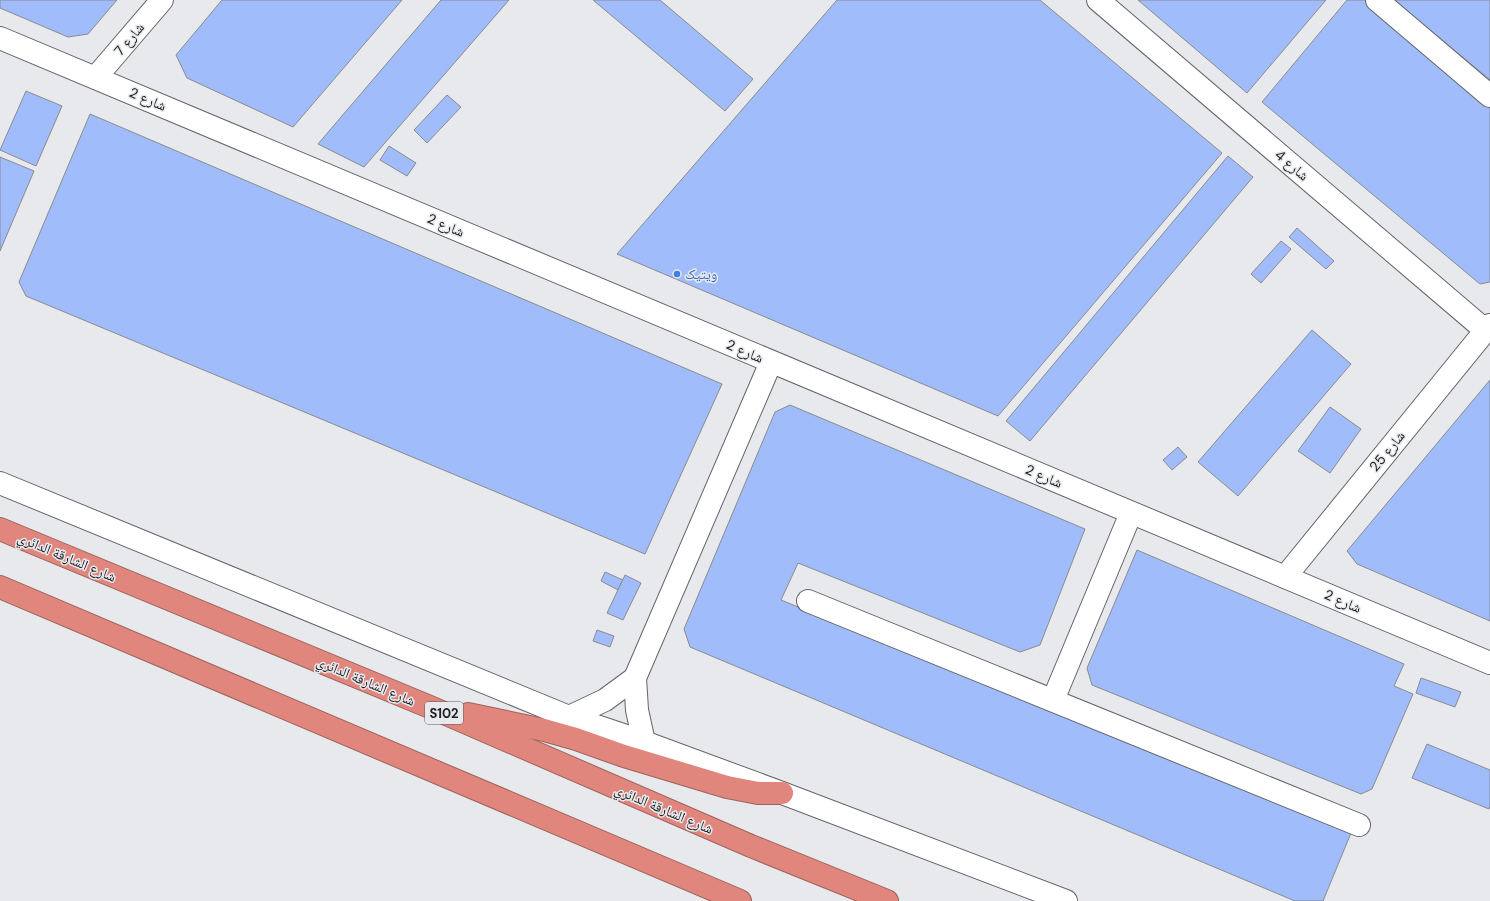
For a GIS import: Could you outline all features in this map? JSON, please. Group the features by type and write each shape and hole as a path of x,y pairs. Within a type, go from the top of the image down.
{"highway":[{"name":"شارع الشارقة الدائري","path":"0,528 430,707 751,846 887,901"},
{"path":"0,587 735,900"},
{"path":"430,707 544,730 727,788 758,793 782,793"}],"street":[{"name":"شارع 7","path":"96,77 162,0"},
{"name":"شارع 4","path":"1098,0 1488,327"},
{"path":"1377,0 1490,96"},
{"name":"شارع 2","path":"0,38 1490,663"},
{"name":"شارع 25","path":"1285,576 1488,327"},
{"path":"644,742 637,710 635,678 771,362"},
{"path":"0,482 569,717 644,742 782,793 1066,901"},
{"path":"1052,700 1131,513"},
{"path":"808,601 1359,825"},
{"path":"569,717 605,700 635,678"}],"building":[{"path":"0,0 117,0 88,34 68,37 0,8"},
{"path":"222,0 402,0 293,127 187,78 176,55"},
{"path":"441,0 509,0 364,167 318,144"},
{"path":"593,0 660,0 753,79 725,111"},
{"path":"837,0 1040,0 1222,153 998,416 617,254"},
{"path":"1138,0 1326,0 1247,93"},
{"path":"1347,0 1365,0 1490,106 1490,282 1480,284 1262,102"},
{"path":"1394,0 1490,0 1490,80"},
{"path":"26,91 62,106 36,166 0,150"},
{"path":"447,95 461,107 427,143 414,130"},
{"path":"90,114 722,384 645,554 26,296 19,282"},
{"path":"389,146 416,163 407,176 380,160"},
{"path":"1228,156 1253,177 1030,441 1006,421"},
{"path":"0,157 34,171 0,251"},
{"path":"1297,228 1334,261 1326,269 1289,237"},
{"path":"1281,241 1291,249 1261,283 1251,274"},
{"path":"1312,330 1351,364 1238,496 1198,462"},
{"path":"1490,380 1490,621 1357,564 1347,551"},
{"path":"790,405 1085,529 1040,645 1020,652 798,563 781,600 1351,833 1323,901 1295,901 690,647 684,629 775,412"},
{"path":"1330,407 1361,429 1330,473 1298,451"},
{"path":"1178,447 1187,457 1172,470 1163,460"},
{"path":"1137,550 1404,664 1394,686 1413,694 1372,789 1361,794 1092,685 1087,668"},
{"path":"605,572 623,580 618,590 601,581"},
{"path":"625,575 641,583 623,620 607,613"},
{"path":"597,630 614,636 610,647 593,641"},
{"path":"1421,678 1461,692 1455,707 1416,693"},
{"path":"1427,744 1490,770 1489,809 1412,778"}],"place":[{"name":"ویتیک","path":"677,274"}]}
